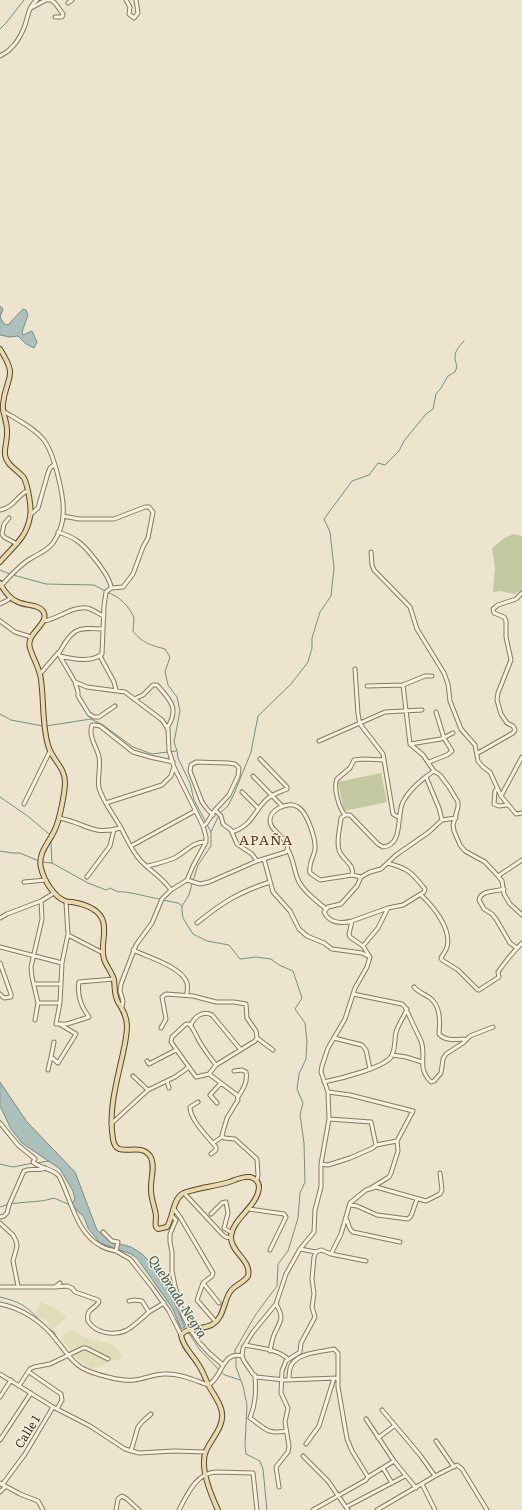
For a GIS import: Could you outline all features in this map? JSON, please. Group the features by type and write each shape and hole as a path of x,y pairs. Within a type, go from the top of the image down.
{"main road":[{"path":"0,349 11,372 4,398 3,411 8,431 5,448 6,458 10,465 24,479 27,490 30,516 26,531 17,544 0,562"},
{"path":"1,585 10,597 19,603 38,608 44,613 44,621 31,637 29,645 40,674 45,720 44,725 50,751 60,766 65,779 59,818 54,834 43,850 41,856 41,868 54,893 66,902 72,902 96,910 101,916 104,927 102,948 104,959 114,979 115,994 127,1021 128,1028 113,1097 111,1124 113,1143 122,1150 138,1149 144,1151 150,1156 152,1167 151,1199 155,1210 156,1227 161,1230 167,1227 178,1197 184,1193 217,1186 246,1177 251,1177 257,1180 259,1184 258,1193 249,1209 239,1220 231,1238 235,1248 247,1265 249,1273 247,1278 230,1292 225,1308 216,1322 207,1327 186,1332 184,1344 198,1363 208,1385 221,1407 222,1414 219,1428 205,1452 204,1459 206,1475 212,1497 218,1510"}],"street":[{"path":"0,56 10,50 24,27 30,8 37,0"},
{"path":"30,8 46,0 50,0 55,3 63,14 62,17 55,17"},
{"path":"68,3 72,0"},
{"path":"126,0 130,7 129,14 134,18 138,13 136,0"},
{"path":"1,585 29,560 46,551 52,544 64,516 62,497 51,454 42,438 3,411"},
{"path":"30,516 37,510 48,473 50,468 54,465"},
{"path":"0,510 12,505 27,490"},
{"path":"64,516 79,519 114,519 145,507 149,507 152,510 153,516 148,538 133,574 125,586 119,589 110,588"},
{"path":"9,518 4,524 2,534 4,537 17,544"},
{"path":"58,532 71,537 82,545 107,577 110,588"},
{"path":"371,552 374,570 410,607 421,636 444,673 448,684 450,701 458,722 475,745 480,764 490,772 497,789 507,805 516,814 522,813"},
{"path":"100,656 102,654 106,592 110,588"},
{"path":"478,753 516,730 513,726 507,723 499,708 498,693 511,660 506,637 506,621 494,612 493,609 495,606 516,599 522,593"},
{"path":"0,604 8,600 10,597"},
{"path":"44,621 83,608 90,609 104,616"},
{"path":"0,621 15,632 31,637"},
{"path":"60,655 67,639 76,630 84,628 103,628"},
{"path":"40,674 56,654 74,660 100,656"},
{"path":"60,655 74,682 78,696 89,714 94,717 99,717 115,706"},
{"path":"100,656 114,682 116,690"},
{"path":"355,669 360,724 380,748 384,760 393,814 400,818"},
{"path":"367,686 392,687 409,684 425,676 432,676"},
{"path":"74,682 87,687 125,692 162,720 169,732 169,751 174,767 203,826 206,837 206,842 187,880 171,890 162,899 152,923 136,945 121,984 120,991 123,1001 122,1007"},
{"path":"134,699 143,695 153,686 157,685 173,705 174,712 167,728"},
{"path":"403,685 410,744 429,762 434,772 440,775 458,802 456,818 453,825 460,845 465,851 485,862 498,876 502,881 504,894 510,904 522,915"},
{"path":"319,741 385,712 422,710"},
{"path":"429,762 447,755 452,751 444,738 436,712"},
{"path":"171,890 162,878 137,856 99,789 98,781 100,762 92,737 92,725 100,726 133,752 173,762"},
{"path":"410,744 418,741 437,740 453,734"},
{"path":"24,804 50,751"},
{"path":"501,796 522,757"},
{"path":"232,832 241,829 248,824 258,808 272,795 287,789 287,787 260,759"},
{"path":"384,760 354,760 350,768 337,779 335,790 342,811 345,815 350,815 378,844 383,847 390,845 398,832 403,802 413,789 434,772"},
{"path":"203,826 206,824 229,795 238,776 239,768 235,764 228,763 196,762 190,767 190,772 202,802 206,809 213,815"},
{"path":"106,803 162,785 171,776 174,767"},
{"path":"253,776 282,806"},
{"path":"426,777 439,808 442,820"},
{"path":"497,789 495,791 494,804 499,806 507,805"},
{"path":"242,792 258,808"},
{"path":"326,909 303,888 293,857 288,850 288,845 271,825 270,820 272,814 277,809 282,806 292,805 300,808 312,831 315,851 310,859 310,873 320,880 352,875 362,877"},
{"path":"131,846 195,811"},
{"path":"216,811 221,816 223,824 232,832 236,844 252,854 257,861"},
{"path":"345,815 341,818 338,848 341,855 352,866 354,870 352,875"},
{"path":"59,818 94,830 121,828"},
{"path":"326,909 328,907 340,904 357,886 362,877 370,872 381,869 429,832 442,820 456,818"},
{"path":"87,877 110,846 114,829"},
{"path":"148,866 172,859 190,847 206,842"},
{"path":"187,880 200,884 209,882 257,861 281,855 288,850"},
{"path":"264,859 270,882 276,896 290,911 299,929 307,936 324,943 332,949 362,953 370,957"},
{"path":"498,876 521,861 522,867"},
{"path":"326,909 324,912 326,915 342,924 388,908 403,906 421,895 425,889 416,877 407,869 387,863"},
{"path":"24,882 46,880"},
{"path":"197,923 215,908 238,894 270,882"},
{"path":"504,889 482,894 479,896 479,900 484,909 492,914 496,919 510,943 517,948"},
{"path":"0,918 54,893"},
{"path":"421,895 435,912 446,932 448,945 441,958 442,960 458,970 478,990 499,977 498,972 508,957 522,943"},
{"path":"35,1020 38,1003 32,968 42,919 41,900"},
{"path":"51,1058 56,1063 60,1062 76,1034 62,1025 57,1025 56,1023 60,1003 62,963 68,935 66,902"},
{"path":"364,946 378,928 388,908"},
{"path":"336,1378 281,1380 261,1378 255,1376 242,1356 243,1348 253,1332 276,1304 286,1274 300,1249 314,1232 315,1210 321,1187 322,1164 329,1119 328,1092 321,1072 322,1066 324,1058 334,1038 345,1020 353,994 367,967 370,957 364,946 350,937 349,934 352,921"},
{"path":"68,935 103,953"},
{"path":"0,947 62,963"},
{"path":"134,950 171,967 181,974 188,984 187,995"},
{"path":"0,963 11,997 4,998 0,994"},
{"path":"62,1025 89,1017 81,1006 79,999 79,982 114,979"},
{"path":"34,984 60,984"},
{"path":"414,987 429,997 437,1007 440,1023 439,1034 442,1037 447,1039 467,1039"},
{"path":"161,1028 165,1023 166,1017 163,1003 164,996 166,994 187,995 216,1002 246,1004 247,1018 256,1031 257,1038 273,1050"},
{"path":"353,994 402,1004 407,1009 422,1045 424,1074 431,1082 434,1082 441,1073 443,1059 446,1054 470,1036 493,1027"},
{"path":"38,1003 60,1003"},
{"path":"324,1082 370,1069 388,1060 392,1055 396,1032 407,1009"},
{"path":"191,1025 197,1016 204,1013 209,1013 241,1050"},
{"path":"191,1025 186,1024 172,1037 171,1042 196,1077 209,1074 216,1065 255,1041 257,1038"},
{"path":"191,1025 216,1065"},
{"path":"334,1038 362,1045 366,1050 370,1069"},
{"path":"48,1070 54,1042"},
{"path":"147,1061 149,1064 176,1050"},
{"path":"392,1055 406,1057 422,1062"},
{"path":"111,1124 148,1090 167,1081 189,1067"},
{"path":"222,1137 227,1118 245,1086 247,1077 246,1072 242,1070 234,1071"},
{"path":"209,1074 238,1094 238,1097"},
{"path":"133,1076 148,1090"},
{"path":"167,1081 169,1088"},
{"path":"217,1103 210,1095 221,1083"},
{"path":"328,1092 350,1095 413,1111 397,1141 398,1151 389,1177 362,1193 350,1203 342,1234 331,1254"},
{"path":"198,1102 190,1107 191,1113 216,1147 216,1150 211,1154"},
{"path":"329,1119 371,1122 376,1145"},
{"path":"0,1123 18,1145 35,1159 33,1162 34,1163 39,1167 55,1172 59,1176 82,1228 101,1246 116,1250 130,1259 186,1332 222,1366"},
{"path":"213,1143 222,1137 235,1139 257,1159 257,1180"},
{"path":"322,1164 328,1164 350,1158 373,1148 376,1145 397,1141"},
{"path":"0,1217 7,1213 24,1171 43,1170 46,1168"},
{"path":"371,1188 376,1187 426,1201 440,1194 442,1190 440,1173"},
{"path":"184,1193 226,1238 231,1238"},
{"path":"350,1205 357,1206 377,1215 408,1219 411,1216 417,1199"},
{"path":"211,1214 222,1203 226,1202 228,1213 224,1228 232,1233"},
{"path":"174,1209 211,1270 212,1276 203,1283 197,1300 216,1322"},
{"path":"249,1209 284,1214 286,1217 270,1250"},
{"path":"172,1216 176,1220 170,1238 173,1262 172,1271 186,1332"},
{"path":"346,1218 350,1230 353,1232 400,1242"},
{"path":"0,1223 13,1235 16,1241 17,1246 13,1261 18,1286"},
{"path":"103,1232 112,1241 118,1242 116,1250"},
{"path":"300,1249 316,1252 321,1250 331,1254 366,1261"},
{"path":"280,1487 276,1467 288,1452 289,1446 285,1422 288,1408 281,1393 281,1380 284,1364 288,1359 300,1352 301,1344 315,1317 312,1307 314,1294 312,1279 314,1257 316,1252"},
{"path":"55,1287 60,1283"},
{"path":"203,1283 218,1303"},
{"path":"0,1287 67,1286 72,1288 75,1292 98,1300 99,1302 97,1305 90,1310 88,1314 88,1322 96,1330 104,1332 116,1333 125,1331 149,1312 164,1304"},
{"path":"129,1301 142,1301 149,1312"},
{"path":"0,1304 13,1306 31,1317 52,1334 81,1367 116,1379 135,1380 147,1376 174,1374 208,1385 213,1383 222,1366 233,1356 242,1356"},
{"path":"270,1351 275,1334 281,1322 280,1311 276,1304"},
{"path":"245,1345 284,1355 288,1359"},
{"path":"19,1386 29,1370 34,1367 50,1364 82,1348 86,1348 108,1359"},
{"path":"289,1380 291,1366 298,1359 309,1354 334,1349 338,1353 336,1378 344,1426 349,1445 368,1477"},
{"path":"29,1372 61,1394 62,1400 57,1409"},
{"path":"0,1374 53,1407 90,1426 119,1446 131,1451 139,1453 174,1451 205,1452"},
{"path":"255,1376 256,1394 254,1407 250,1418 269,1432 277,1433 286,1431"},
{"path":"306,1444 319,1426 336,1378"},
{"path":"0,1397 11,1380"},
{"path":"0,1440 31,1393"},
{"name":"Calle 1","path":"0,1492 2,1485 25,1454 53,1407"},
{"path":"382,1410 420,1455 435,1476"},
{"path":"131,1451 138,1427 151,1414"},
{"path":"366,1419 394,1461 416,1488"},
{"path":"378,1438 394,1426"},
{"path":"436,1441 454,1467"},
{"path":"304,1456 328,1481 347,1509 405,1476"},
{"path":"313,1510 366,1480 368,1477 394,1461"},
{"path":"376,1510 457,1465 462,1469 487,1510"},
{"path":"383,1468 392,1483"},
{"path":"179,1510 193,1485 210,1472 253,1473 257,1510"},
{"path":"422,1484 435,1510"},
{"path":"2,1485 38,1501 43,1510"},
{"path":"116,1510 118,1499 122,1496 139,1510"}],"shaded area":[{"path":"40,1302 55,1308 67,1317 53,1329 49,1326 47,1320 39,1318 35,1313"},
{"path":"72,1329 81,1336 111,1344 118,1349 122,1358 112,1360 99,1368 91,1368 74,1356 61,1337"}],"green space":[{"path":"513,534 522,536 522,590 515,594 500,591 493,592 495,567 492,548 503,539"},
{"path":"381,773 387,802 344,811 338,782"}],"water":[{"path":"0,306 3,309 0,317"},
{"path":"23,309 26,310 28,315 22,332 23,335 32,331 37,342 34,348 26,344 18,336 10,337 0,335 0,317 4,324 8,325"},
{"name":"Quebrada Negra","path":"0,1082 27,1122 75,1172 97,1230 112,1242 131,1247 142,1254 152,1264 168,1287 185,1327 181,1329 173,1309 137,1258 131,1254 100,1243 88,1228 84,1217 71,1205 75,1199 73,1191 60,1169 22,1143 11,1129 0,1106"}],"waterway":[{"path":"0,29 24,0"},
{"path":"220,813 228,806 251,752 258,716 291,684 308,662 312,648 312,638 320,612 331,596 334,568 330,532 324,519 352,481 369,475 378,463 385,465 399,451 404,441 426,414 433,409 436,394 448,376 455,372 457,367 455,356 459,347 464,341"},
{"path":"0,570 10,574"},
{"path":"13,575 46,584 94,585 105,591"},
{"path":"108,593 119,599 130,610 134,618 133,631 140,639 165,649 170,657 165,672 168,685 177,697 180,711 174,742 178,758 190,783 194,800 211,832 211,846 198,865 193,881"},
{"path":"0,714 11,720 43,726"},
{"path":"46,726 91,719 103,725 133,747 152,754 176,751"},
{"path":"0,797 29,817 50,835"},
{"path":"211,832 219,815"},
{"path":"51,843 52,863"},
{"path":"0,851 20,853 39,861"},
{"path":"42,862 52,863 88,883 106,890 110,888 118,892 126,892 160,899"},
{"path":"192,884 189,895 182,906 182,911 183,918 193,934 207,941 229,945 240,959 256,957 271,959 279,965 293,971 302,998 295,1009 305,1023 307,1041 306,1059 299,1074 297,1089 303,1103 300,1115 304,1143 305,1182 300,1193 298,1218 288,1251 278,1264 277,1286 256,1314 235,1350 235,1354"},
{"path":"163,900 178,903 182,906"},
{"path":"36,1163 49,1161"},
{"path":"0,1164 13,1167 33,1163"},
{"path":"0,1207 13,1203 41,1201 54,1198 70,1205"},
{"path":"0,1297 23,1305 41,1322"},
{"path":"46,1327 54,1332 57,1338"},
{"name":"Quebrada Negra","path":"188,1332 200,1350 219,1370"},
{"path":"236,1357 236,1367 243,1386 247,1405 246,1454 260,1461 263,1469 267,1510"},
{"name":"Quebrada Negra","path":"221,1372 225,1375 240,1380"}],"district":[{"name":"APAÑA","path":"266,841"}]}
